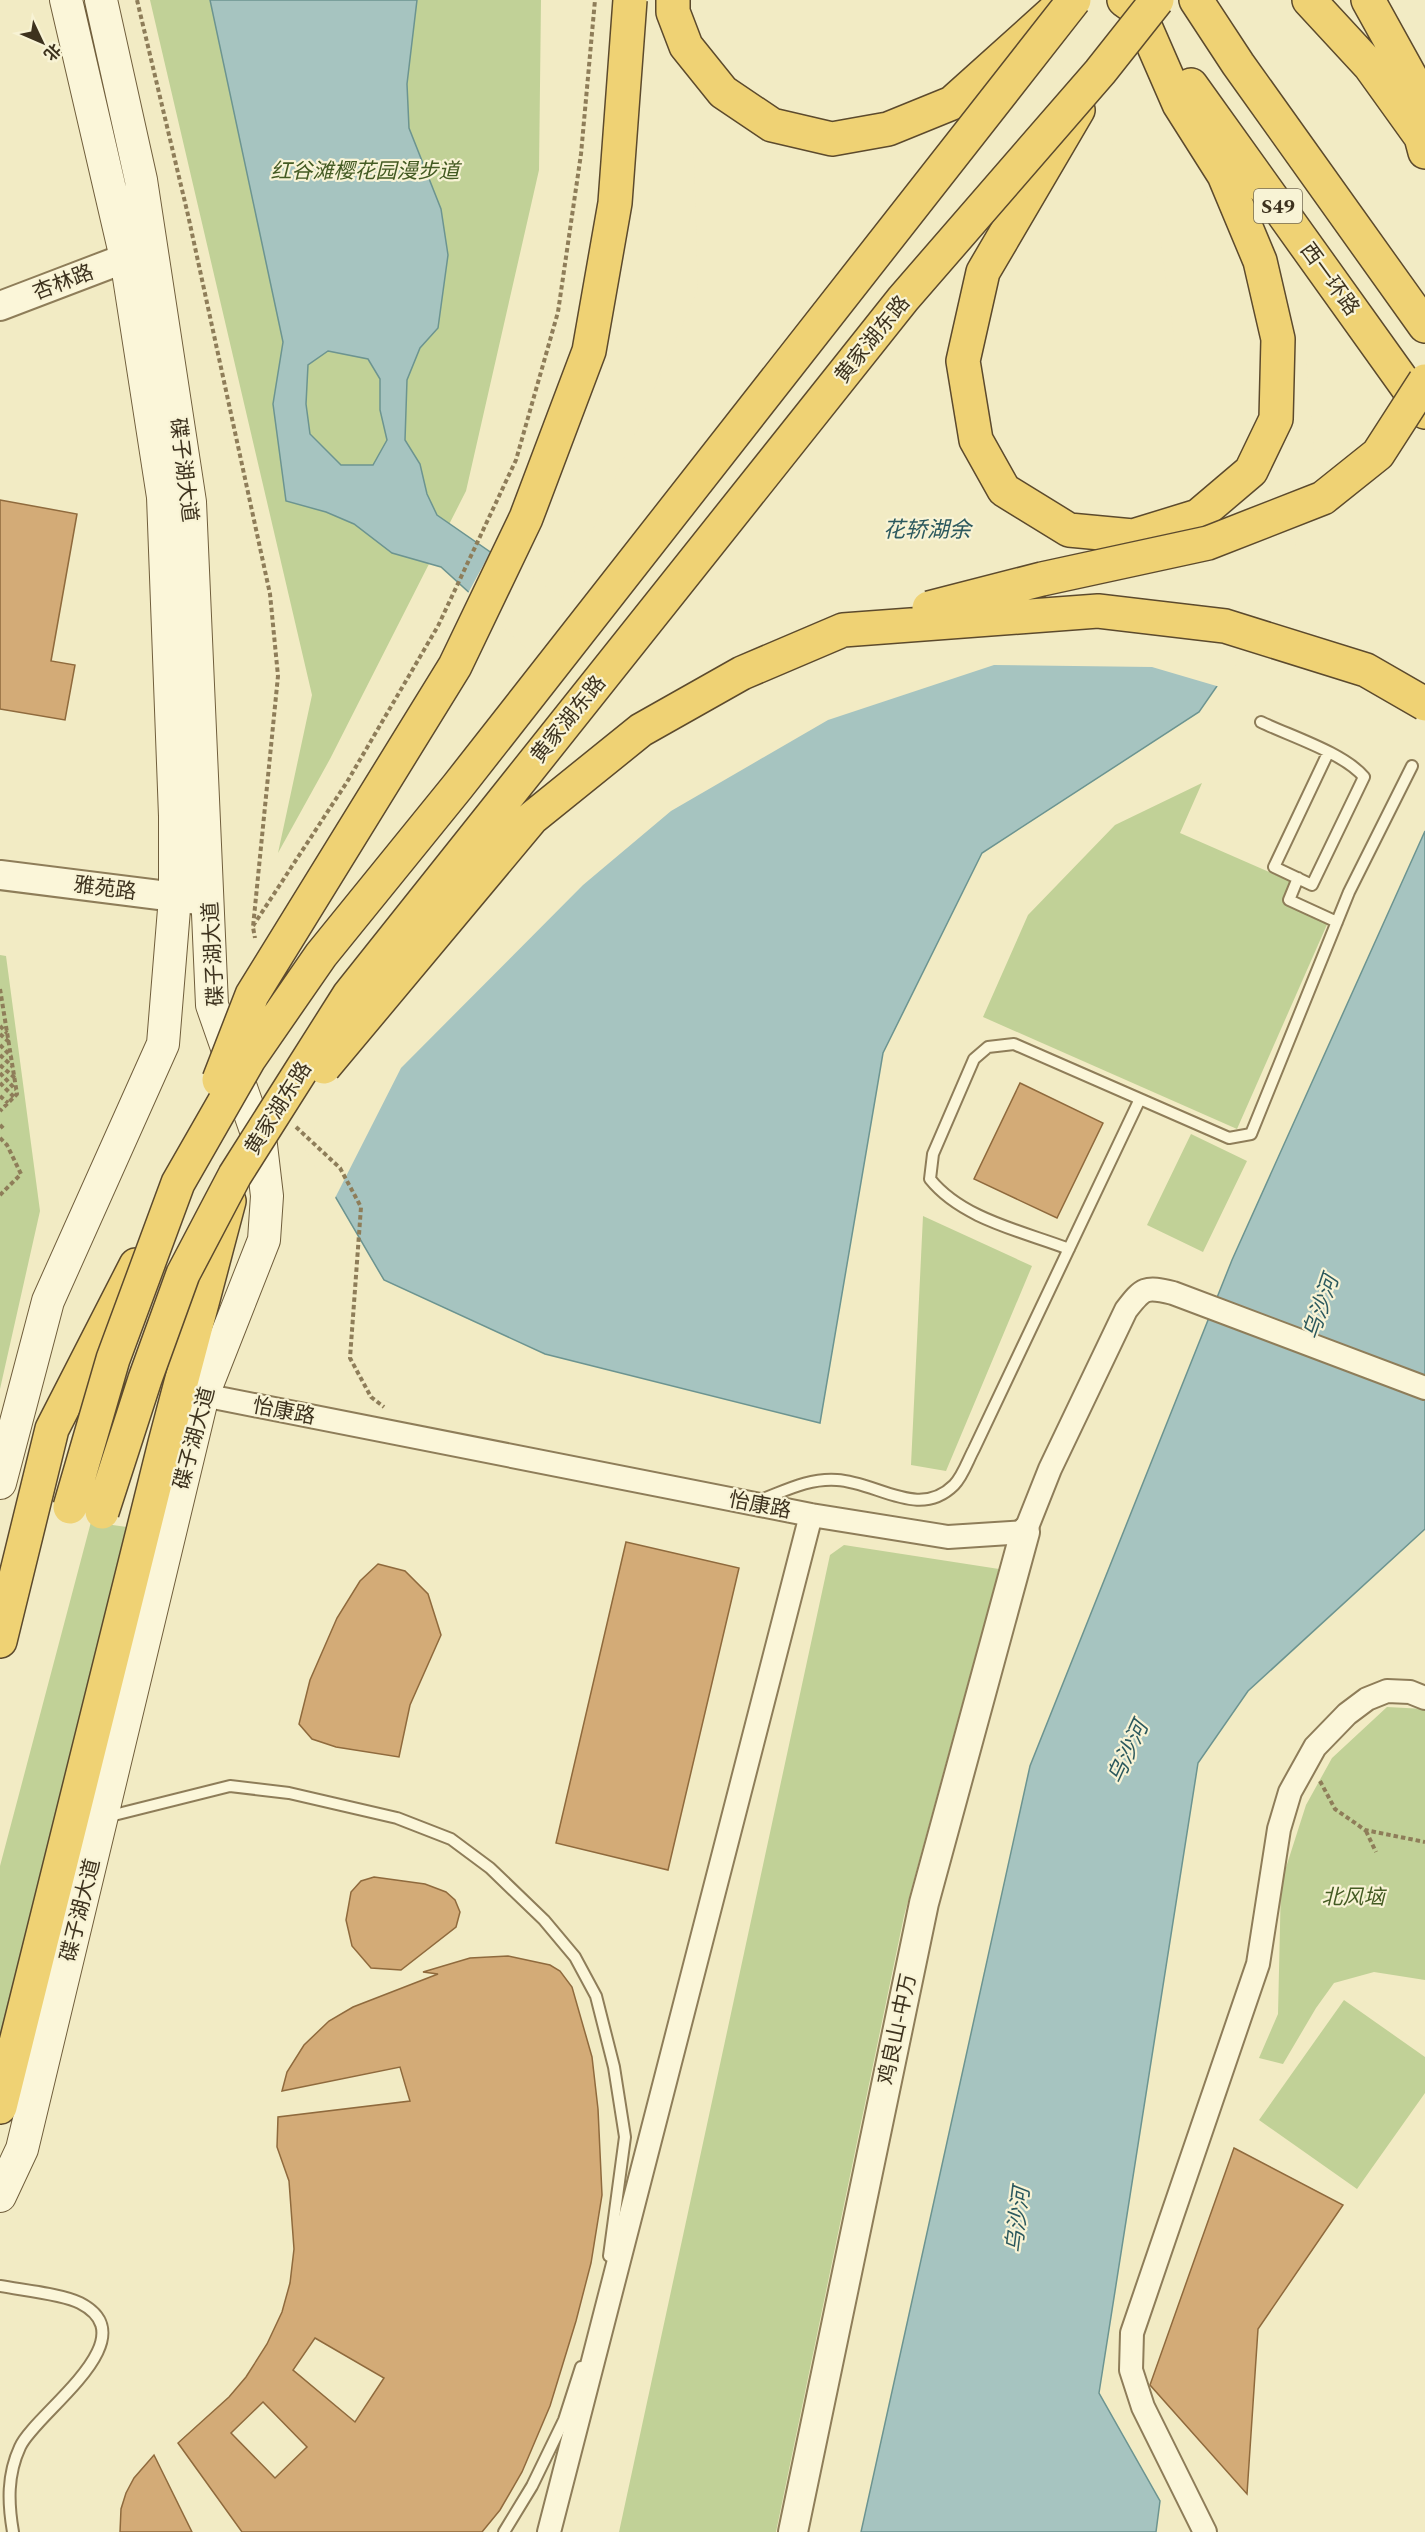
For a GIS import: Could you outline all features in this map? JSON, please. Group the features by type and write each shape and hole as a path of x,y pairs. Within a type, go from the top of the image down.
{"highway":[{"path":"178,1183 252,995 455,666 526,518 589,351 615,203 630,0"},
{"path":"673,0 673,12 686,46 723,92 772,125 832,138 888,129 952,103 1067,0"},
{"path":"0,1641 52,1429 178,1183 249,1059 321,955 458,786 1074,0"},
{"name":"S49","path":"1196,0 1238,64 1425,326"},
{"path":"1309,0 1370,66 1421,137 1425,152"},
{"path":"1368,0 1425,103"},
{"path":"1100,72 983,272 963,361 976,441 1004,490 1070,530 1133,536 1198,516 1251,471 1276,419 1278,339 1260,261 1224,175 1179,104 1138,3"},
{"name":"黄家湖东路","path":"178,1183 113,1359 70,1507 102,1512 145,1379 183,1274 236,1175 350,995 903,299 1100,72 1138,3"},
{"name":"西一环路","path":"1138,3 1425,412"},
{"path":"2,2101 165,1443 236,1175 532,818 641,730 742,673 843,630 1042,579 1208,543 1323,498 1378,454 1425,381"},
{"path":"843,630 1098,611 1214,625 1366,670 1425,704"}],"main road":[{"name":"碟子湖大道","path":"0,1483 48,1301 163,1044 175,897 176,816 163,497 126,258 66,0"},
{"name":"碟子湖大道","path":"0,2196 22,2149 203,1395 264,1240 267,1196 261,1145 212,1005 210,901 190,502 141,180 101,0"}],"street":[{"name":"杏林路","path":"0,306 126,258"},
{"name":"雅苑路","path":"0,875 210,901"},
{"path":"1025,1532 1050,1469 1126,1310 1140,1292 1152,1287 1425,1388"},
{"name":"怡康路","path":"203,1395 811,1515 948,1538 1025,1532"},
{"path":"549,2532 811,1515"},
{"name":"鸡良山-中万","path":"793,2532 924,1903 1025,1532"},
{"path":"1204,2532 1143,2407 1131,2370 1132,2334 1258,1964 1279,1829 1290,1792 1315,1747 1347,1714 1367,1699 1387,1691 1410,1692 1425,1698"}],"lane":[{"path":"1262,722 1328,753 1355,766 1364,777 1312,885 1274,867 1328,753"},
{"path":"1069,1249 965,1209 942,1195 930,1179 933,1154 974,1059 988,1047 1014,1044 1139,1101 1229,1138 1251,1134 1337,922 1412,766"},
{"path":"1298,878 1289,900 1337,922"},
{"path":"752,1503 813,1480 840,1480 912,1500 933,1500 955,1484 974,1449 1139,1101"},
{"path":"102,1818 230,1786 289,1793 397,1818 451,1839 490,1868 544,1920 575,1957 596,1996 614,2067 625,2137 612,2246 594,2321 564,2420 532,2486 504,2532"},
{"path":"0,2286 80,2303 96,2315 103,2333 98,2354 20,2445 11,2475 9,2507 13,2532"}],"path":[{"path":"137,0 190,226 270,594 278,676 253,927 257,948"},
{"path":"253,927 346,782 438,626 516,460 558,312 581,154 595,0"},
{"path":"0,989 17,1090 14,1097 1,1109"},
{"path":"0,1017 5,1022"},
{"path":"0,1026 8,1033"},
{"path":"0,1034 9,1043"},
{"path":"0,1045 11,1056"},
{"path":"0,1055 13,1068"},
{"path":"0,1065 15,1079"},
{"path":"0,1073 17,1090"},
{"path":"0,1083 14,1097"},
{"path":"0,1096 8,1103"},
{"path":"294,1116 297,1128 340,1168 361,1207 350,1358 371,1397 387,1410"},
{"path":"0,1125 5,1130"},
{"path":"0,1138 7,1145 21,1174 0,1196"},
{"path":"1308,1759 1335,1809 1365,1830 1425,1842"},
{"path":"1365,1830 1376,1852"}],"green space":[{"name":"红谷滩樱花园漫步道","path":"150,0 541,0 539,170 466,491 330,759 278,853 312,695"},
{"path":"1202,783 1180,833 1292,882 1284,901 1329,920 1237,1129 983,1017 1028,915 1115,825"},
{"path":"0,955 6,956 40,1211 0,1389"},
{"path":"1191,1134 1247,1161 1203,1252 1147,1225"},
{"path":"923,1216 1032,1266 946,1471 911,1465"},
{"path":"91,1522 134,1528 0,2050 0,1866"},
{"path":"844,1545 999,1569 904,1916 776,2532 619,2532 830,1555"},
{"name":"北风垴","path":"1387,1707 1425,1709 1425,1980 1374,1972 1334,1983 1316,2008 1283,2064 1259,2058 1278,2014 1281,1883 1306,1805 1332,1758"},
{"path":"1344,2000 1425,2057 1425,2093 1357,2189 1259,2120"}],"water":[{"name":"花轿湖余","path":"210,0 417,0 407,84 409,128 441,209 448,255 438,328 420,348 407,380 405,440 420,464 427,494 437,515 564,603 1173,353 1283,591 1199,712 982,853 883,1053 820,1423 545,1354 384,1280 308,1150 539,656 441,567 392,553 354,524 326,512 286,501 273,404 283,342","holes":["328,351 368,359 380,379 380,410 387,440 373,465 341,465 310,434 306,404 308,365"]},
{"name":"乌沙河","path":"1425,831 1425,1529 1248,1691 1198,1763 1099,2393 1160,2501 1156,2532 861,2532 1030,1766 1232,1260"}],"pier":[{"path":"689,0 1019,0 1157,213 1176,352 1233,390 1302,357 1306,358 1314,449 1286,593 1220,687 1152,667 994,665 828,720 671,811 583,885 401,1068 334,1200 305,1149 536,657 467,595 492,549 563,598 698,289"}],"building":[{"path":"0,500 77,514 51,661 75,665 65,720 0,709"},
{"path":"1020,1083 1103,1123 1057,1218 974,1179"},
{"path":"626,1542 739,1568 668,1870 556,1843"},
{"path":"378,1564 405,1571 428,1594 441,1635 410,1705 399,1757 336,1747 312,1739 299,1724 310,1680 337,1618 360,1581"},
{"path":"374,1877 425,1884 446,1892 455,1900 460,1912 456,1927 401,1970 371,1968 352,1946 346,1920 351,1892 361,1881"},
{"path":"508,1956 550,1965 560,1971 572,1987 592,2057 598,2109 602,2195 591,2263 550,2406 522,2472 500,2510 482,2532 242,2532 178,2443 229,2397 246,2377 267,2344 282,2312 290,2283 294,2249 289,2181 277,2147 278,2117 410,2101 400,2067 282,2091 287,2072 304,2045 329,2021 353,2007 438,1974 423,1972 470,1958","holes":["315,2338 384,2378 355,2422 293,2370","263,2402 307,2447 275,2478 231,2433"]},
{"path":"1234,2148 1343,2205 1258,2329 1247,2494 1150,2385"},
{"path":"154,2455 192,2532 120,2532 121,2509 126,2493 134,2478"}]}
